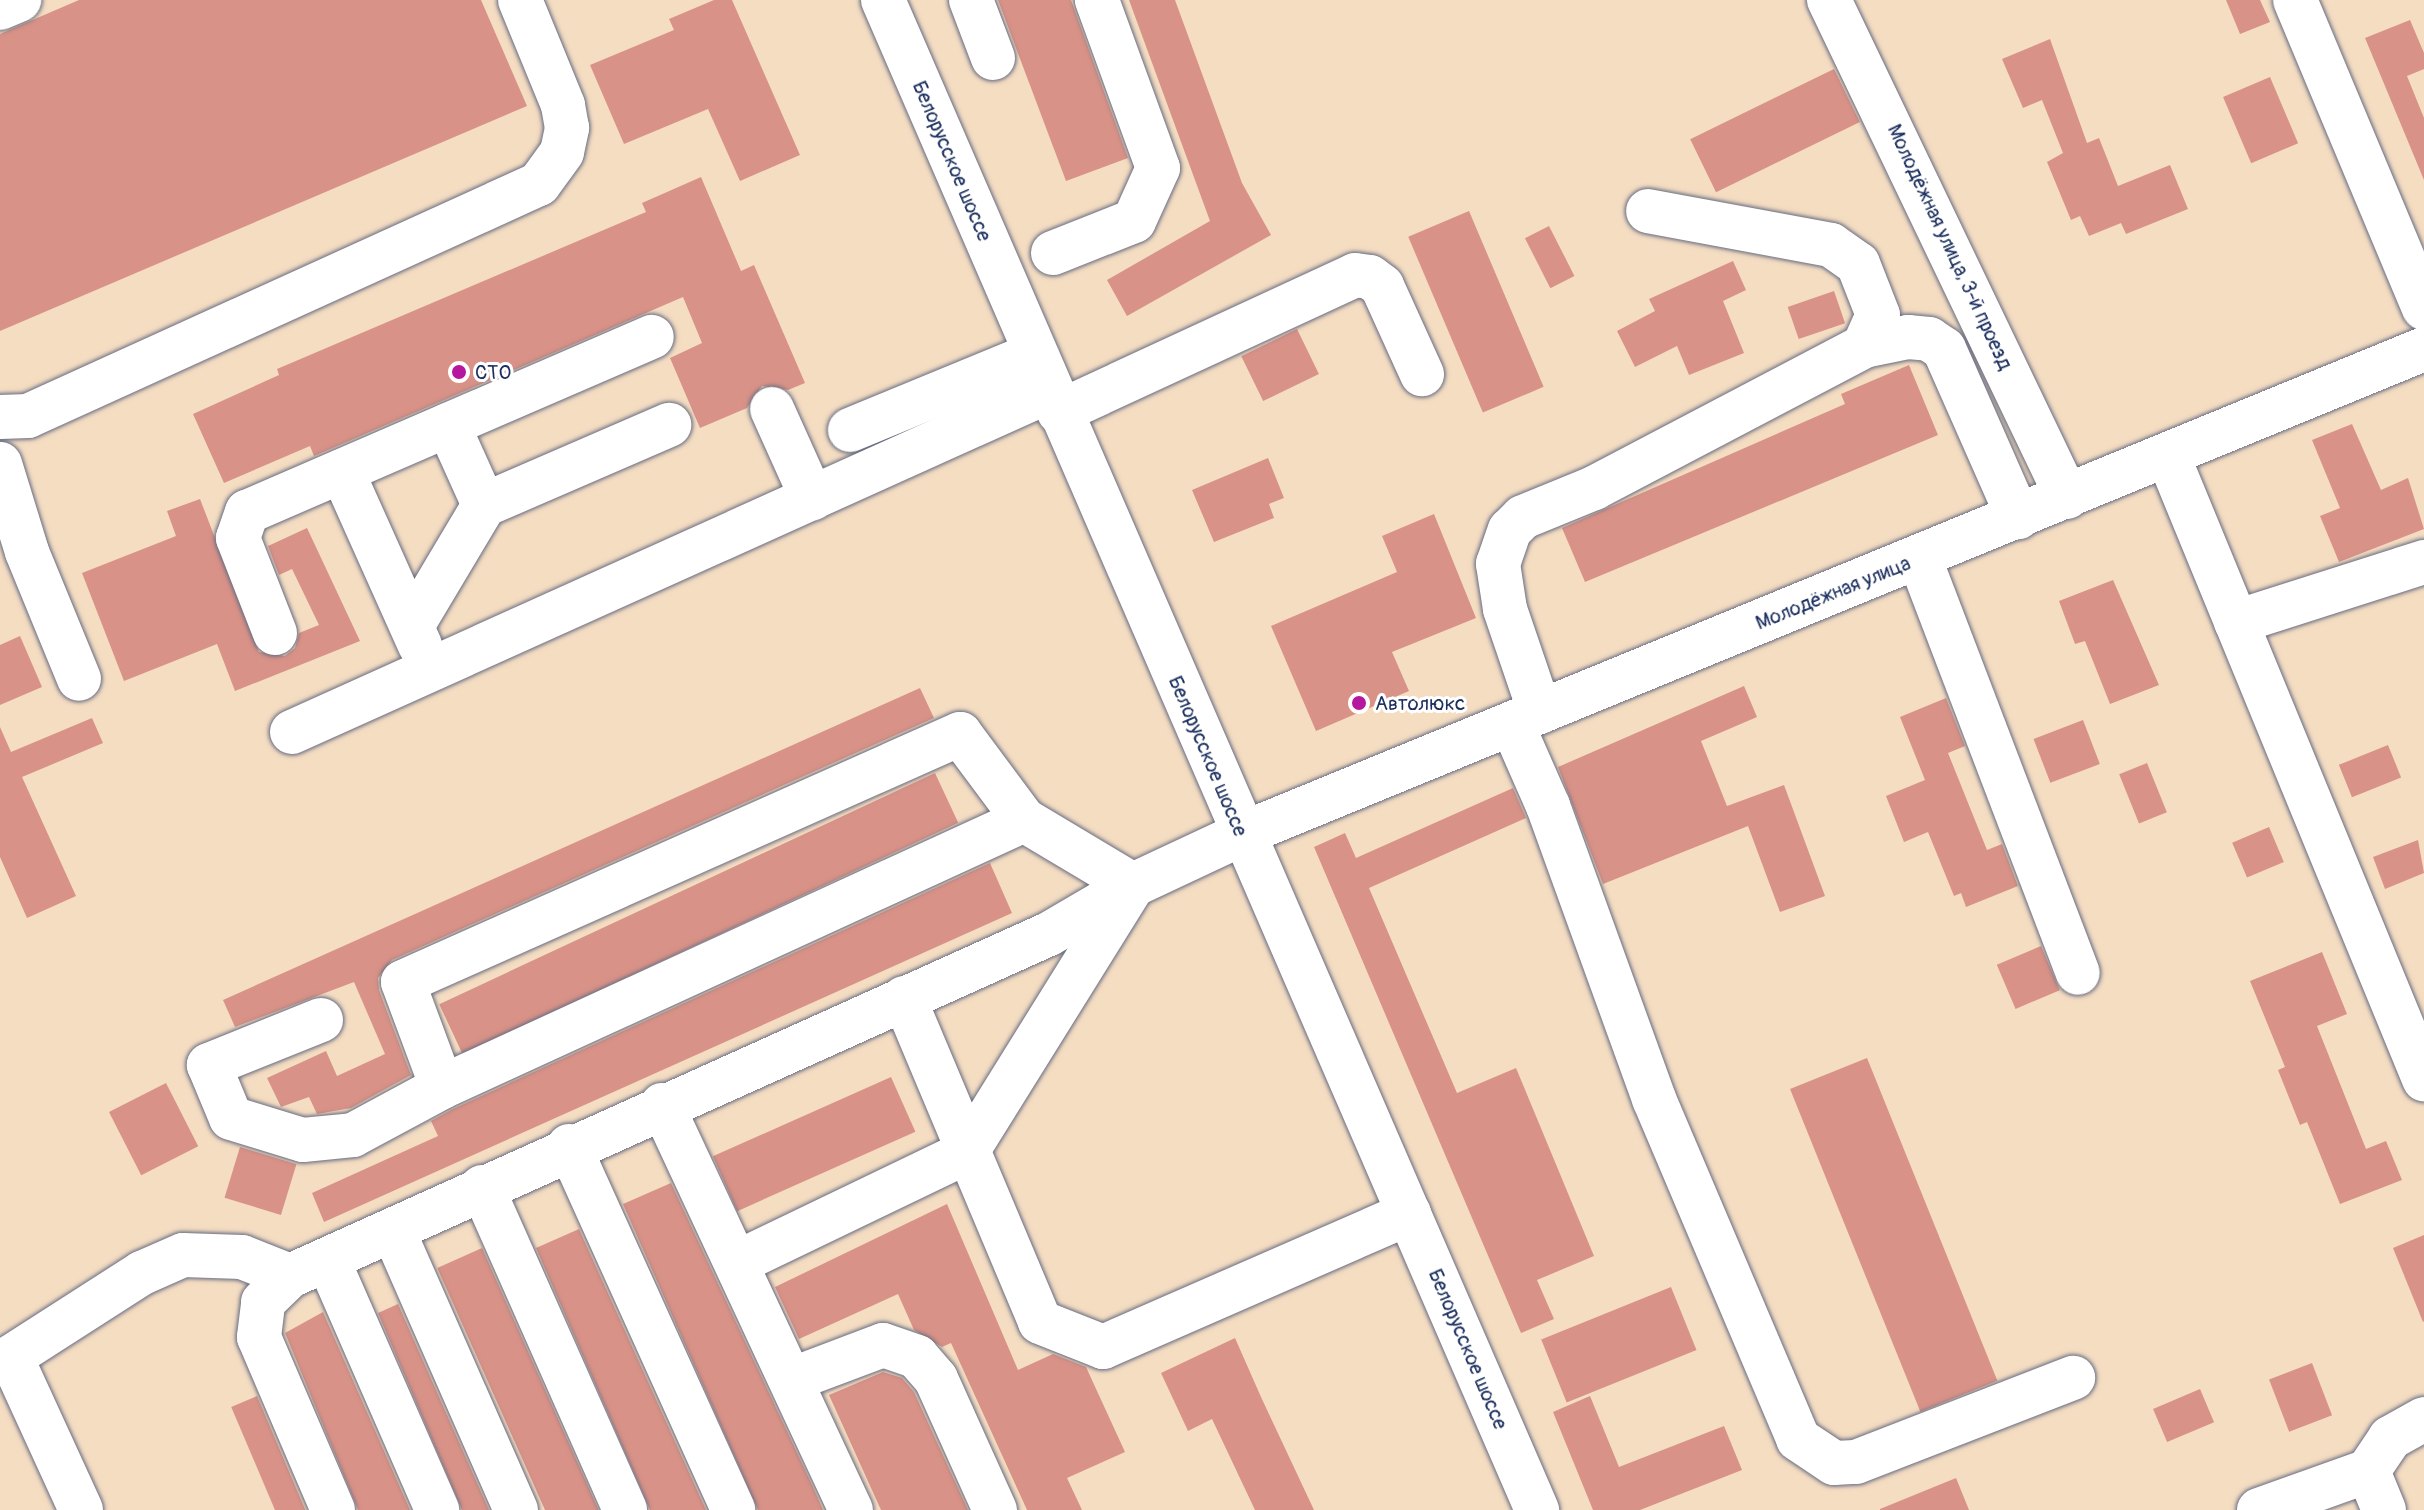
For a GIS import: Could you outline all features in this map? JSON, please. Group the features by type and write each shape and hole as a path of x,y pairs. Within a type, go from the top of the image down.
{"street":[{"path":"0,8 19,0"},
{"path":"0,417 28,416 539,184 562,152 567,128 563,105 520,0"},
{"name":"Белорусское шоссе","path":"883,0 1533,1506"},
{"path":"971,0 993,58"},
{"path":"1053,253 1134,221 1158,168 1097,0"},
{"name":"Молодёжная улица, 3-й проезд","path":"1829,0 2067,497"},
{"path":"2295,0 2424,308"},
{"path":"1648,211 1831,245 1847,253 1876,301 1878,315 1864,346"},
{"path":"292,732 812,498 1048,386 1355,275 1370,277 1382,286 1422,374"},
{"path":"275,633 238,538 240,524 247,512 652,337"},
{"path":"2018,517 1944,349 1929,339 1908,337 1864,346 1594,488 1523,517 1510,530 1498,564 1526,718 1548,806 1654,1099 1798,1439 1834,1463 1856,1462 2073,1378"},
{"name":"Молодёжная улица","path":"309,1268 569,1146 1049,934 1133,885 1242,834 2424,349"},
{"path":"850,430 1048,386"},
{"path":"772,409 812,498"},
{"path":"448,425 484,505"},
{"path":"412,626 484,505 669,425"},
{"path":"2168,456 2424,1079"},
{"path":"0,464 27,552 79,679"},
{"path":"342,471 431,669"},
{"path":"1919,557 2078,973"},
{"path":"2236,622 2424,562"},
{"path":"442,1087 403,982 960,734 1024,820 1133,885 967,1152 736,1263"},
{"path":"321,1020 209,1065 231,1118 303,1140 353,1135 442,1087 1024,820"},
{"path":"904,998 1040,1322 1103,1347 1409,1213"},
{"path":"662,1105 793,1379 851,1510"},
{"path":"569,1146 733,1510"},
{"path":"482,1187 625,1510"},
{"path":"393,1230 516,1510"},
{"path":"81,1510 5,1360 142,1273 183,1255 242,1257 309,1268"},
{"path":"309,1268 263,1302 259,1337 333,1510"},
{"path":"309,1268 437,1510"},
{"path":"793,1379 883,1345 917,1357 936,1379 995,1510"},
{"path":"2259,1510 2376,1490 2390,1438 2424,1419"}],"building":[{"path":"79,0 481,0 527,106 0,331 0,34"},
{"path":"714,0 732,0 800,155 740,181 708,109 624,144 590,65 674,30 669,19"},
{"path":"998,0 1071,0 1128,158 1066,181"},
{"path":"1129,0 1175,0 1242,183 1271,235 1127,316 1107,280 1210,221"},
{"path":"2226,0 2260,0 2270,22 2240,34"},
{"path":"2410,20 2424,53 2424,69 2407,76 2424,118 2424,180 2365,38"},
{"path":"2050,39 2087,143 2099,138 2118,186 2170,165 2188,209 2126,234 2121,223 2089,236 2080,216 2071,220 2047,162 2063,153 2042,100 2023,108 2002,59"},
{"path":"1834,69 1860,122 1716,192 1690,139"},
{"path":"2270,77 2298,143 2251,163 2223,97"},
{"path":"701,177 741,271 754,265 805,383 788,390 762,386 747,408 700,428 670,358 702,343 683,297 314,456 310,446 224,483 193,414 279,375 277,369 646,212 642,203"},
{"path":"1469,211 1544,387 1483,413 1408,237"},
{"path":"1549,226 1574,276 1550,288 1525,238"},
{"path":"1733,261 1746,290 1723,301 1744,353 1689,375 1677,346 1635,367 1617,331 1655,311 1649,299"},
{"path":"1834,291 1845,323 1799,339 1788,307"},
{"path":"1297,329 1319,374 1263,401 1241,356"},
{"path":"1909,365 1938,435 1585,582 1562,528 1845,404 1841,394"},
{"path":"2352,424 2381,490 2408,478 2424,529 2339,562 2320,516 2340,508 2312,440"},
{"path":"1268,458 1284,498 1269,504 1274,518 1214,542 1192,490"},
{"path":"200,499 259,652 285,656 295,648 299,633 319,625 292,569 279,575 268,546 307,528 360,641 235,691 217,644 124,681 82,573 176,536 167,511"},
{"path":"1434,514 1476,618 1392,652 1409,691 1316,731 1271,626 1397,572 1382,536"},
{"path":"2113,580 2159,685 2110,704 2085,641 2075,644 2059,601"},
{"path":"20,636 42,687 0,705 0,645"},
{"path":"1744,686 1757,717 1701,741 1727,806 1784,785 1825,896 1780,912 1748,826 1603,884 1558,767"},
{"path":"920,688 934,718 392,960 378,978 379,990 411,1075 351,1108 317,1114 309,1097 281,1107 267,1078 326,1051 337,1076 385,1054 354,982 235,1027 223,1000"},
{"path":"1946,698 1965,746 1948,753 1987,850 2002,844 2018,886 1966,907 1961,893 1954,896 1928,832 1904,842 1886,796 1925,780 1900,717"},
{"path":"92,718 103,743 22,777 76,896 27,918 0,857 0,727 11,752"},
{"path":"2083,720 2100,764 2050,783 2034,739"},
{"path":"2388,745 2401,777 2352,797 2339,765"},
{"path":"2147,763 2167,812 2139,823 2119,774"},
{"path":"935,773 958,823 462,1054 439,1004"},
{"path":"1513,788 1526,818 1369,888 1457,1093 1516,1068 1594,1256 1537,1280 1554,1319 1521,1333 1314,847 1345,833 1356,858"},
{"path":"2269,827 2284,862 2247,878 2232,843"},
{"path":"2418,840 2424,873 2385,889 2373,857"},
{"path":"990,863 1012,913 324,1222 312,1193 438,1136 431,1121 453,1109"},
{"path":"2041,946 2060,990 2016,1009 1997,965"},
{"path":"2322,952 2347,1014 2317,1026 2366,1149 2386,1141 2402,1180 2340,1204 2307,1122 2300,1125 2278,1070 2285,1067 2250,981"},
{"path":"1867,1058 1997,1381 1920,1412 1790,1089"},
{"path":"891,1077 915,1132 737,1211 713,1156"},
{"path":"166,1083 198,1146 141,1175 109,1112"},
{"path":"240,1147 296,1164 281,1215 225,1198"},
{"path":"671,1183 823,1510 758,1510 623,1204"},
{"path":"947,1204 1018,1370 1053,1354 1086,1367 1125,1452 1067,1478 1082,1510 1027,1510 951,1343 942,1347 914,1330 898,1294 799,1339 775,1287"},
{"path":"579,1229 706,1510 650,1510 536,1248"},
{"path":"2424,1235 2424,1321 2423,1322 2393,1248"},
{"path":"482,1248 599,1510 545,1510 437,1268"},
{"path":"1671,1287 1696,1350 1567,1402 1541,1339"},
{"path":"398,1304 489,1510 462,1510 378,1313"},
{"path":"323,1312 410,1510 358,1510 285,1333"},
{"path":"1235,1338 1314,1510 1255,1510 1212,1419 1188,1431 1161,1373"},
{"path":"2312,1363 2332,1415 2289,1432 2269,1379"},
{"path":"883,1372 902,1378 914,1392 968,1510 881,1510 829,1395"},
{"path":"2200,1389 2214,1422 2167,1442 2153,1409"},
{"path":"257,1396 305,1510 275,1510 231,1407"},
{"path":"1590,1396 1619,1467 1724,1426 1742,1470 1640,1510 1593,1510 1553,1412"},
{"path":"1956,1478 1969,1510 1880,1510 1880,1509"}],"place":[{"name":"СТО","path":"459,372"},
{"name":"Автолюкс","path":"1359,703"}]}
